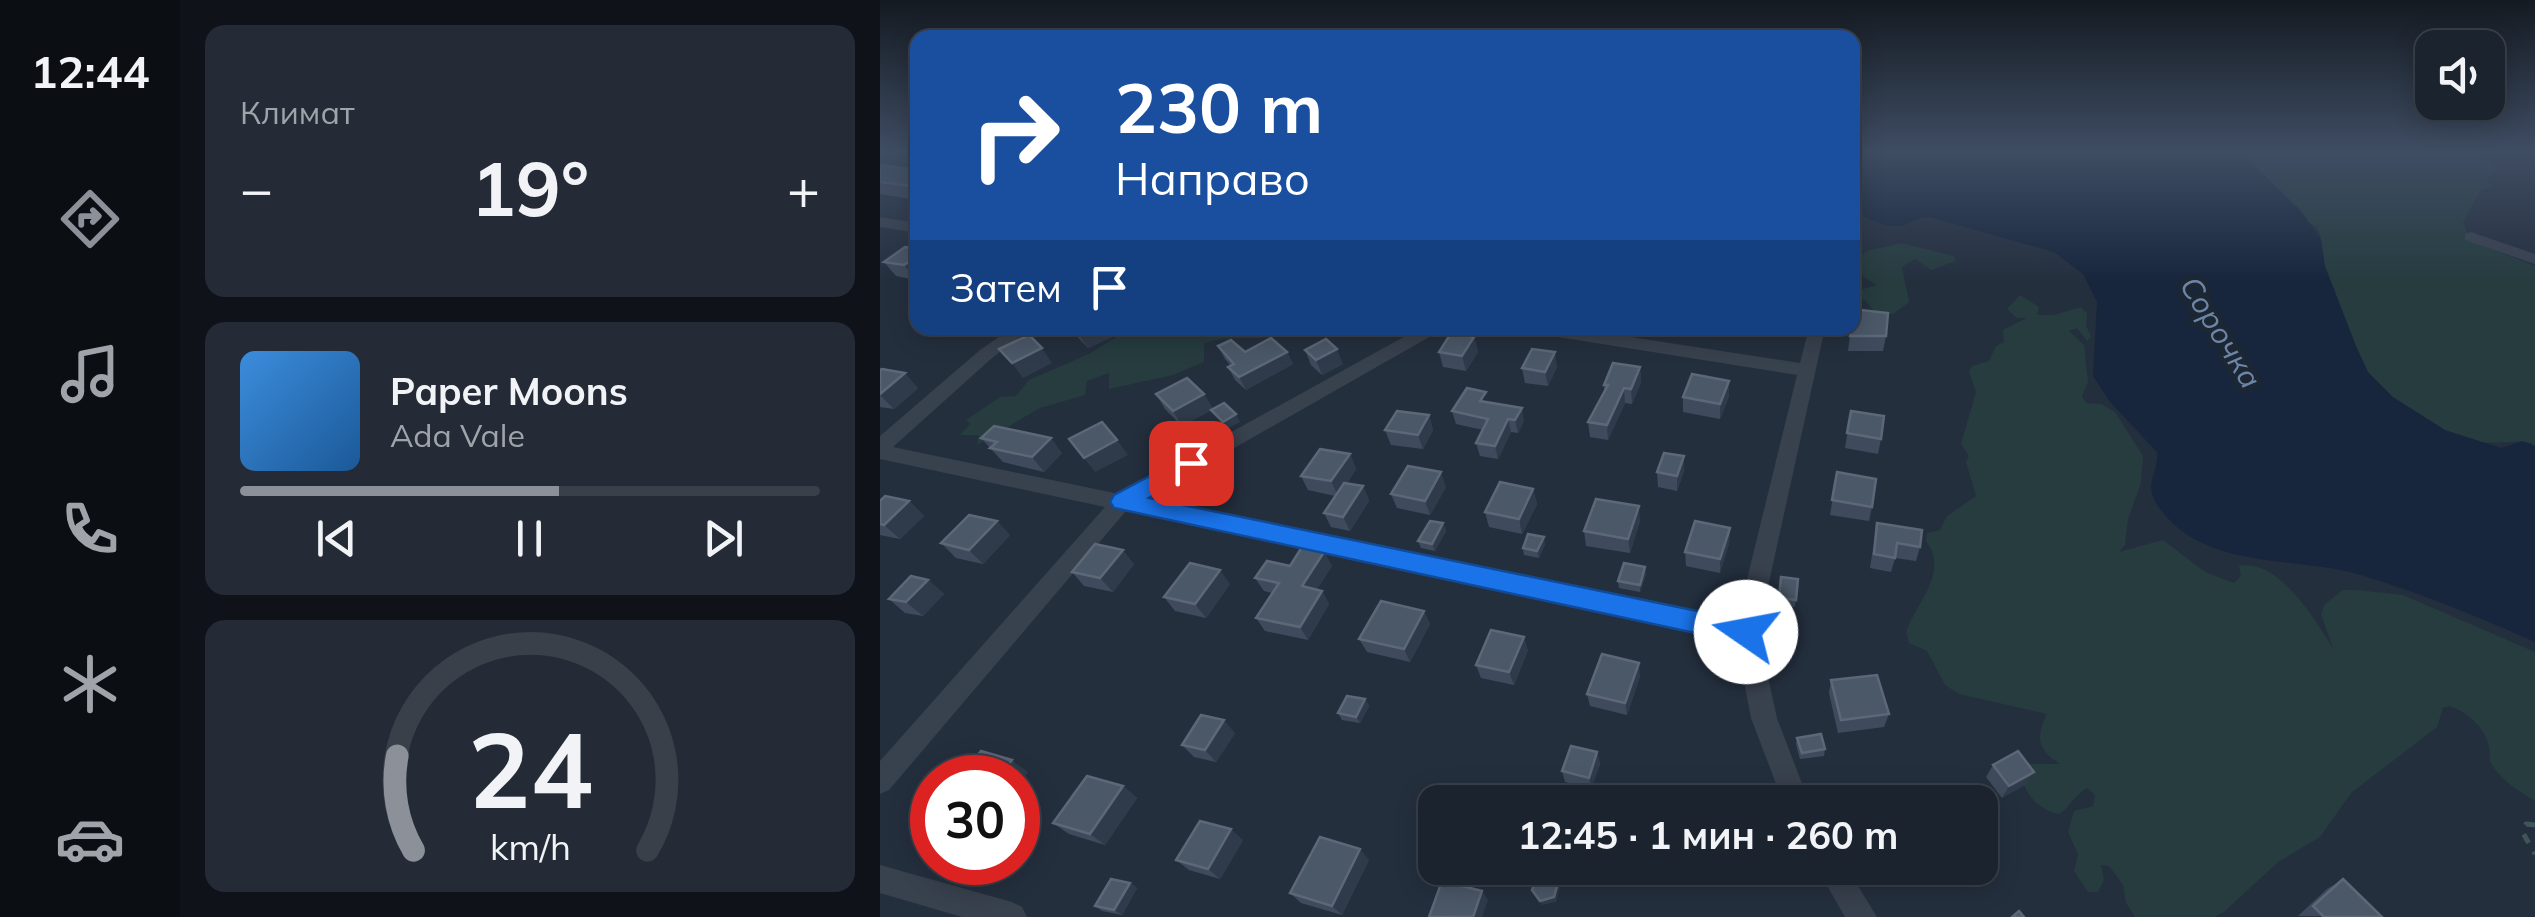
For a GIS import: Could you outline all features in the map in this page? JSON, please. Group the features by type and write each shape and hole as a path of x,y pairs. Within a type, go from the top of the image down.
{"street":[{"path":"880,222 910,227"},
{"path":"2471,237 2535,259"},
{"path":"880,449 1012,335"},
{"path":"880,781 1122,502 1420,335"},
{"path":"1584,335 1805,370"},
{"path":"1790,785 1764,718 1746,632 1815,335"},
{"path":"880,449 1746,632"},
{"path":"880,878 1012,917"},
{"path":"1842,885 1862,917"}],"path":[{"path":"2535,825 2526,824 2523,834 2535,854"}],"green space":[{"path":"2277,195 2478,195 2463,222 2471,241 2535,266 2535,448 2532,443 2473,442 2451,436 2407,411 2368,380 2354,360 2314,245 2321,237 2317,227"},
{"path":"1901,243 1954,256 1956,261 1931,270 1915,259 1902,267 1909,302 1893,314 1876,314 1865,300 1860,300 1860,290 1877,285 1860,275 1860,257 1867,251"},
{"path":"2020,295 2039,307 2037,315 2054,315 2081,307 2087,313 2091,337 2087,341 2077,328 2069,331 2084,345 2088,382 2082,396 2086,403 2101,404 2115,412 2143,456 2141,483 2128,519 2125,545 2119,552 2163,540 2205,572 2234,583 2241,576 2239,566 2254,566 2268,572 2294,594 2333,648 2321,614 2325,604 2343,590 2357,590 2403,595 2535,652 2535,801 2496,771 2486,737 2478,725 2449,706 2443,708 2437,727 2351,793 2320,837 2278,862 2224,912 2214,917 2135,917 2126,903 2123,885 2109,866 2101,865 2104,880 2098,892 2088,892 2074,871 2078,854 2068,832 2074,811 2093,806 2095,795 2087,788 2059,814 2051,812 2028,793 2020,770 2028,764 2060,764 2041,743 2047,714 1959,694 1945,685 1927,651 1909,643 1906,632 1933,575 1927,533 1940,530 1947,516 1976,496 1966,462 1969,456 1961,444 1976,392 1969,372 1972,366 1989,361 1996,346 2004,342 2003,330 2027,318 2017,318 2007,309"},
{"path":"1120,335 1281,335 1204,343 1204,362 1173,375 1109,389 1109,373 1087,381 1085,395 1040,408 977,445 979,435 960,435 970,424 966,420 1000,397 1016,396 1029,380 1089,354"}],"water":[{"name":"Сорочка","path":"1860,195 2285,195 2321,239 2325,266 2368,372 2393,397 2445,430 2501,448 2522,441 2535,446 2535,642 2386,583 2338,570 2228,552 2202,543 2180,529 2154,500 2151,486 2157,452 2110,402 2093,376 2097,302 2083,274 2054,252 1929,217 1904,225 1860,215"}],"building":[{"path":"905,247 910,248 910,261 904,265 884,262"},
{"path":"1861,310 1888,313 1886,336 1850,336 1860,335"},
{"path":"1029,335 1042,348 1012,363 999,349"},
{"path":"1450,335 1474,337 1462,356 1439,352"},
{"path":"1271,338 1287,352 1239,377 1228,367 1234,364 1218,346 1231,340 1245,352"},
{"path":"1326,339 1337,349 1316,360 1305,350"},
{"path":"1532,349 1555,352 1545,372 1522,368"},
{"path":"1613,363 1640,367 1631,389 1624,388 1607,425 1588,422 1608,385 1604,385"},
{"path":"880,370 905,373 880,394"},
{"path":"1692,374 1729,381 1720,404 1683,397"},
{"path":"1187,378 1204,394 1173,411 1156,394"},
{"path":"1467,388 1486,392 1480,401 1522,408 1515,420 1508,419 1495,446 1476,443 1488,419 1452,411"},
{"path":"1224,403 1236,414 1223,422 1211,410"},
{"path":"1397,411 1429,415 1418,435 1385,430"},
{"path":"1851,411 1884,416 1881,439 1847,433"},
{"path":"1102,422 1117,440 1084,458 1069,439"},
{"path":"994,426 1051,438 1032,457 990,448 997,442 981,438"},
{"path":"1320,449 1350,454 1331,481 1301,476"},
{"path":"1664,453 1684,456 1677,476 1657,472"},
{"path":"1408,466 1441,472 1425,501 1391,494"},
{"path":"1837,472 1876,479 1872,507 1832,500"},
{"path":"1500,482 1533,489 1519,519 1485,512"},
{"path":"1344,483 1363,486 1343,517 1324,513"},
{"path":"885,496 909,501 884,525 880,524 880,501"},
{"path":"1596,499 1639,506 1628,539 1584,531"},
{"path":"969,515 997,521 969,550 941,543"},
{"path":"1430,521 1443,523 1432,544 1418,541"},
{"path":"1695,521 1730,528 1720,559 1685,552"},
{"path":"1877,523 1922,530 1920,547 1897,543 1895,558 1874,554"},
{"path":"1528,534 1544,537 1537,551 1523,548"},
{"path":"1095,544 1123,550 1100,578 1072,572"},
{"path":"1302,547 1324,552 1302,586 1322,591 1300,627 1256,618 1279,583 1255,578 1267,561 1290,566"},
{"path":"1190,563 1220,570 1195,604 1164,597"},
{"path":"1624,563 1645,567 1640,585 1618,581"},
{"path":"911,576 928,580 906,602 889,599"},
{"path":"1781,577 1798,579 1796,600 1779,598"},
{"path":"1381,601 1424,611 1404,649 1359,639"},
{"path":"1491,630 1524,637 1509,672 1476,665"},
{"path":"1602,654 1639,663 1625,703 1587,694"},
{"path":"1877,675 1889,714 1841,720 1831,680"},
{"path":"1347,696 1365,699 1356,717 1338,713"},
{"path":"1201,715 1224,720 1205,750 1182,745"},
{"path":"1821,734 1825,749 1802,753 1797,738"},
{"path":"1571,746 1597,752 1589,778 1562,771"},
{"path":"2018,751 2034,772 2009,786 1993,765"},
{"path":"1087,776 1123,786 1090,834 1053,823"},
{"path":"1200,821 1231,829 1208,869 1176,860"},
{"path":"1320,837 1360,849 1332,906 1290,893"},
{"path":"1111,879 1130,883 1114,910 1095,906"},
{"path":"2343,879 2382,917 2324,917 2313,906"},
{"path":"1441,885 1482,891 1473,917 1429,917"},
{"path":"1534,885 1557,885 1554,897 1540,901 1532,890"}],"route":[{"path":"1191,463 1122,502 1746,632"}]}
